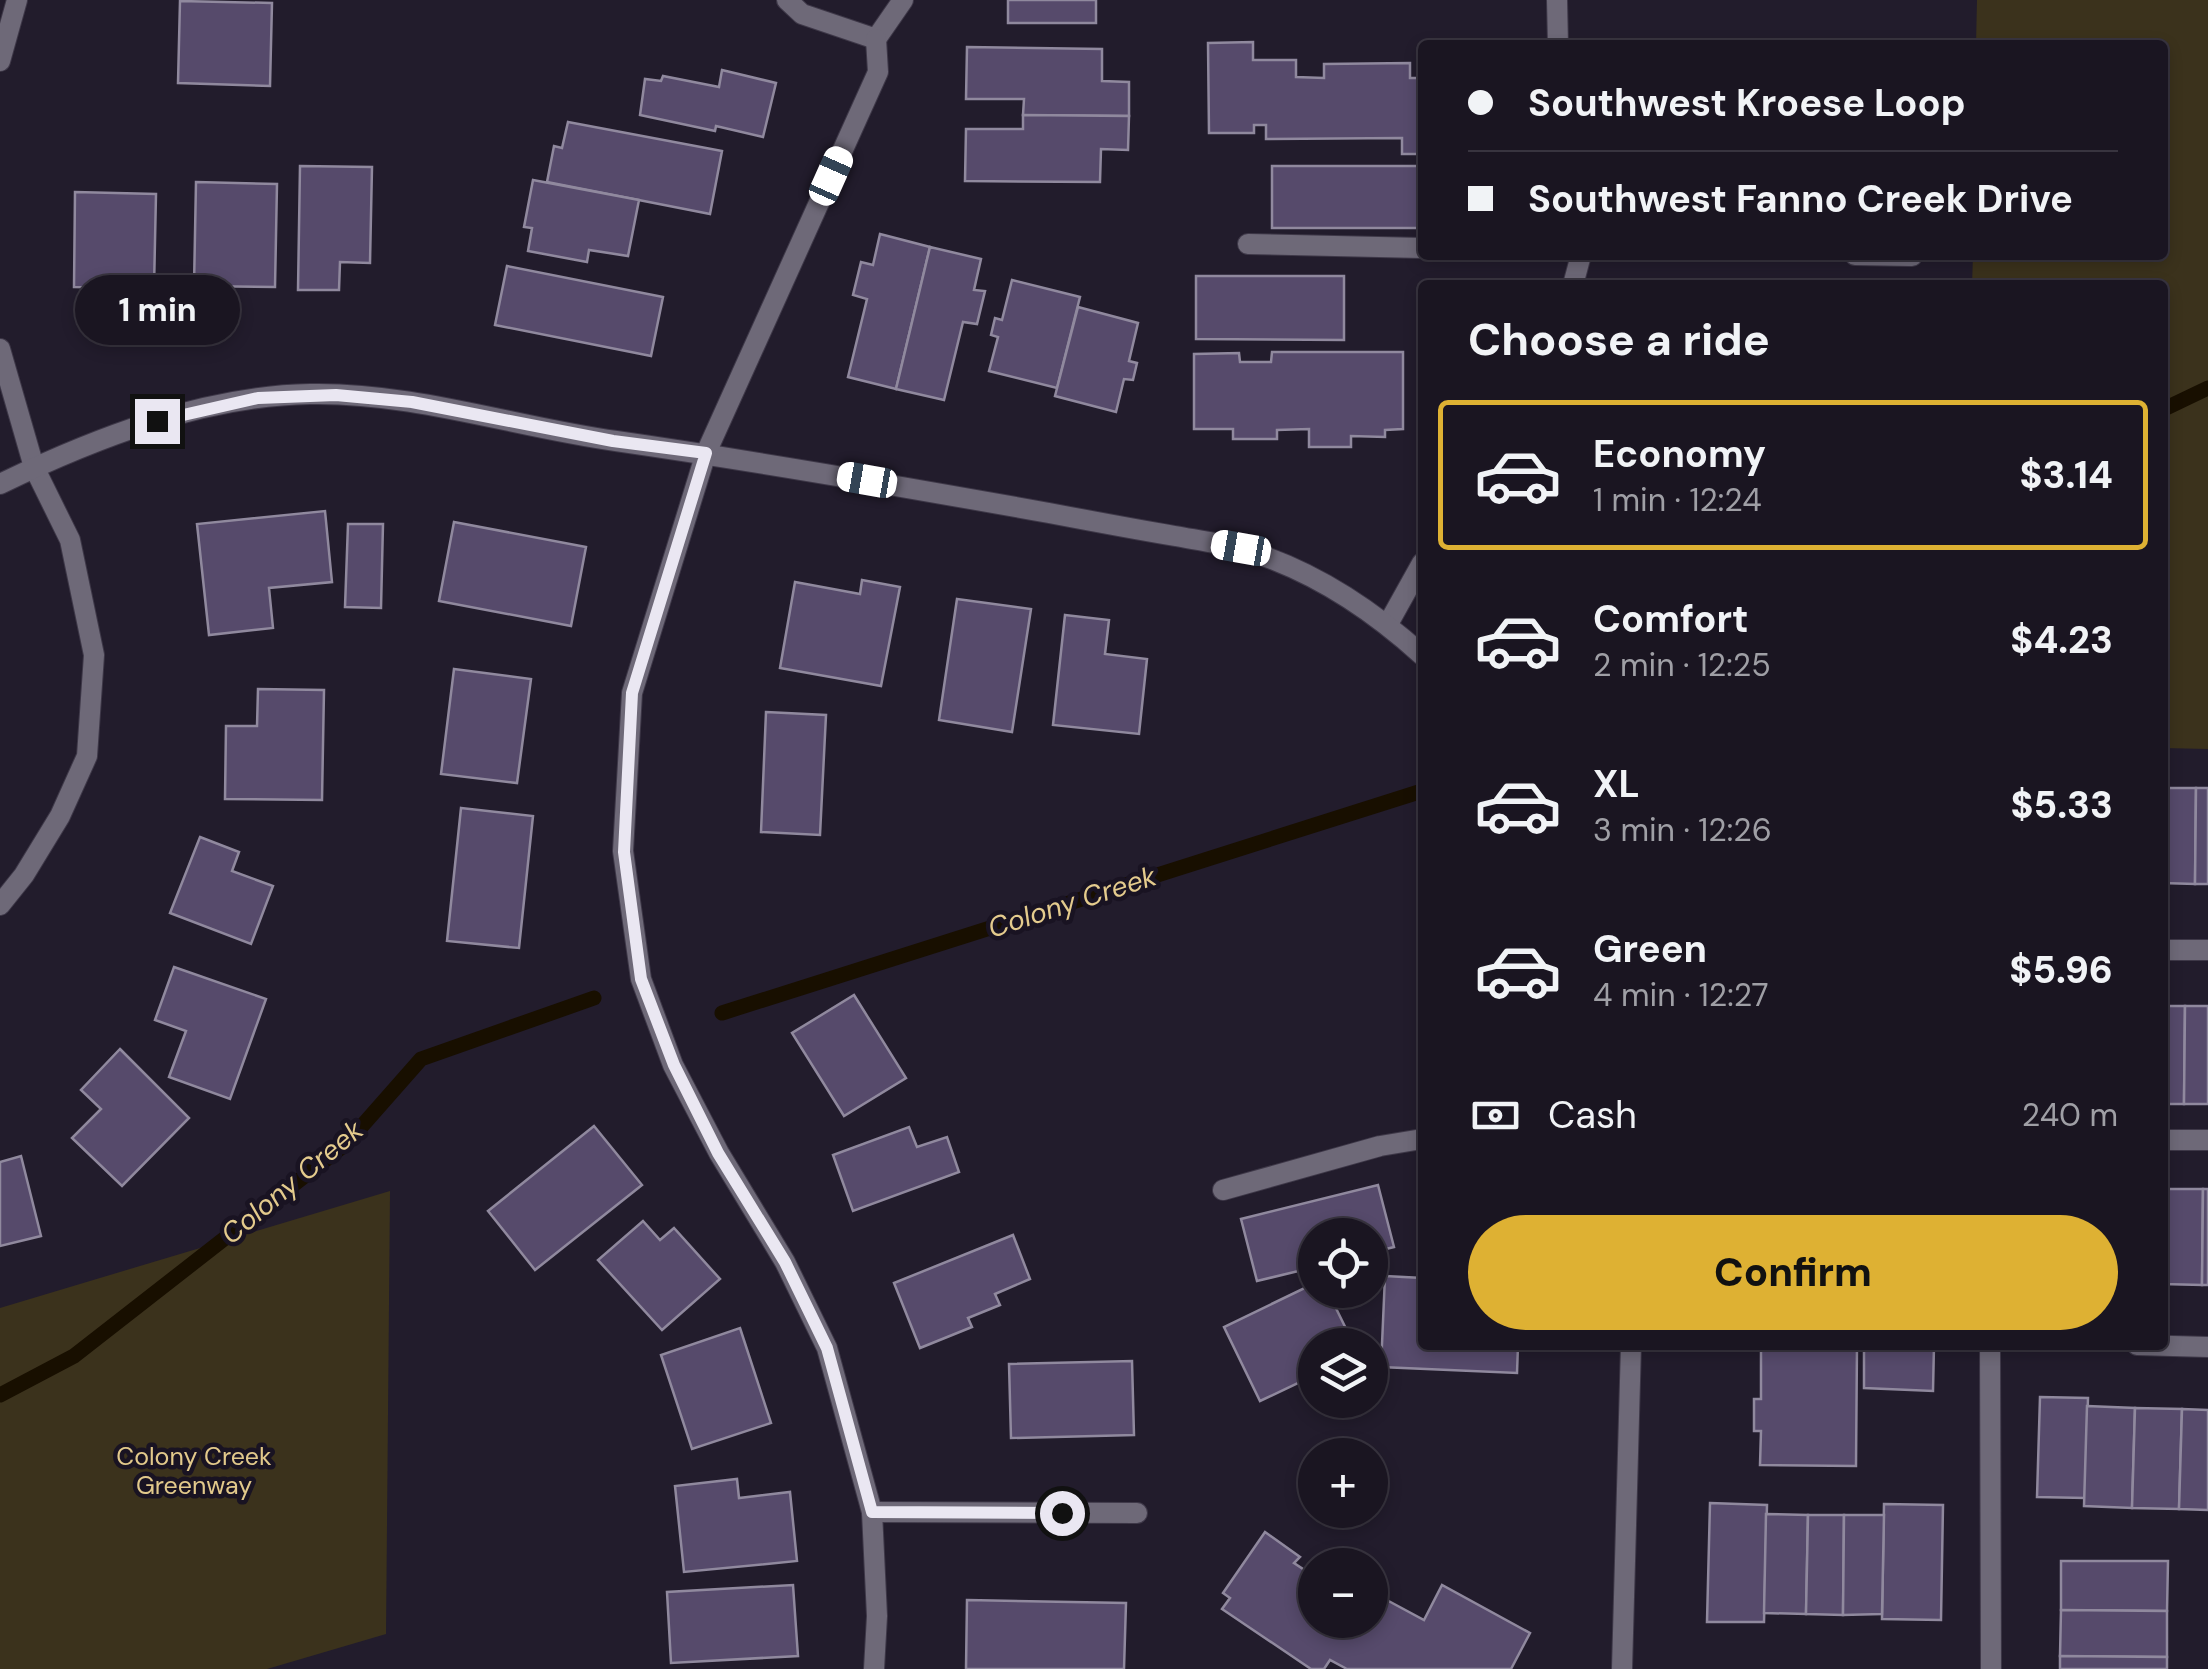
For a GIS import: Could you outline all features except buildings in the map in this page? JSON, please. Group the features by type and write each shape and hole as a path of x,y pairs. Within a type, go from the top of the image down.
{"street":[{"path":"0,61 17,0"},
{"path":"786,0 802,14 876,38"},
{"path":"874,1669 877,1616 872,1512 827,1348 785,1262 718,1153 674,1065 641,979 624,852 632,693 706,453 878,72 876,38 903,0"},
{"path":"1558,0 1558,40"},
{"path":"1248,244 1418,248"},
{"path":"0,349 34,467 70,540 94,655 87,756 60,816 0,905"},
{"path":"0,484 34,467 157,421 206,408 311,394 412,402 613,441 706,453 1241,548 1317,578 1388,624 1418,651"},
{"path":"1388,624 1418,570"},
{"path":"2168,950 2208,950"},
{"path":"1223,1190 1418,1139"},
{"path":"2168,1140 2208,1140"},
{"path":"2168,1346 2208,1347"},
{"path":"1622,1669 1630,1350"},
{"path":"1990,1350 1990,1669"},
{"path":"872,1512 1137,1513"}],"green space":[{"path":"1977,0 2208,0 2208,749 2168,748 2168,280 1972,280 1973,260 2168,260 2168,40 1976,40"},
{"name":"Colony Creek Greenway","path":"390,1191 386,1634 267,1669 0,1669 0,1308"}],"waterway":[{"name":"Colony Creek","path":"2168,407 2208,388"},
{"name":"Colony Creek","path":"722,1013 1418,792"},
{"name":"Colony Creek","path":"0,1395 74,1356 347,1143 421,1059 594,998"}],"route":[{"path":"157,421 258,398 336,395 412,402 613,441 706,453 632,693 624,852 641,979 674,1065 718,1153 785,1262 827,1348 872,1512 1062,1513"}]}
